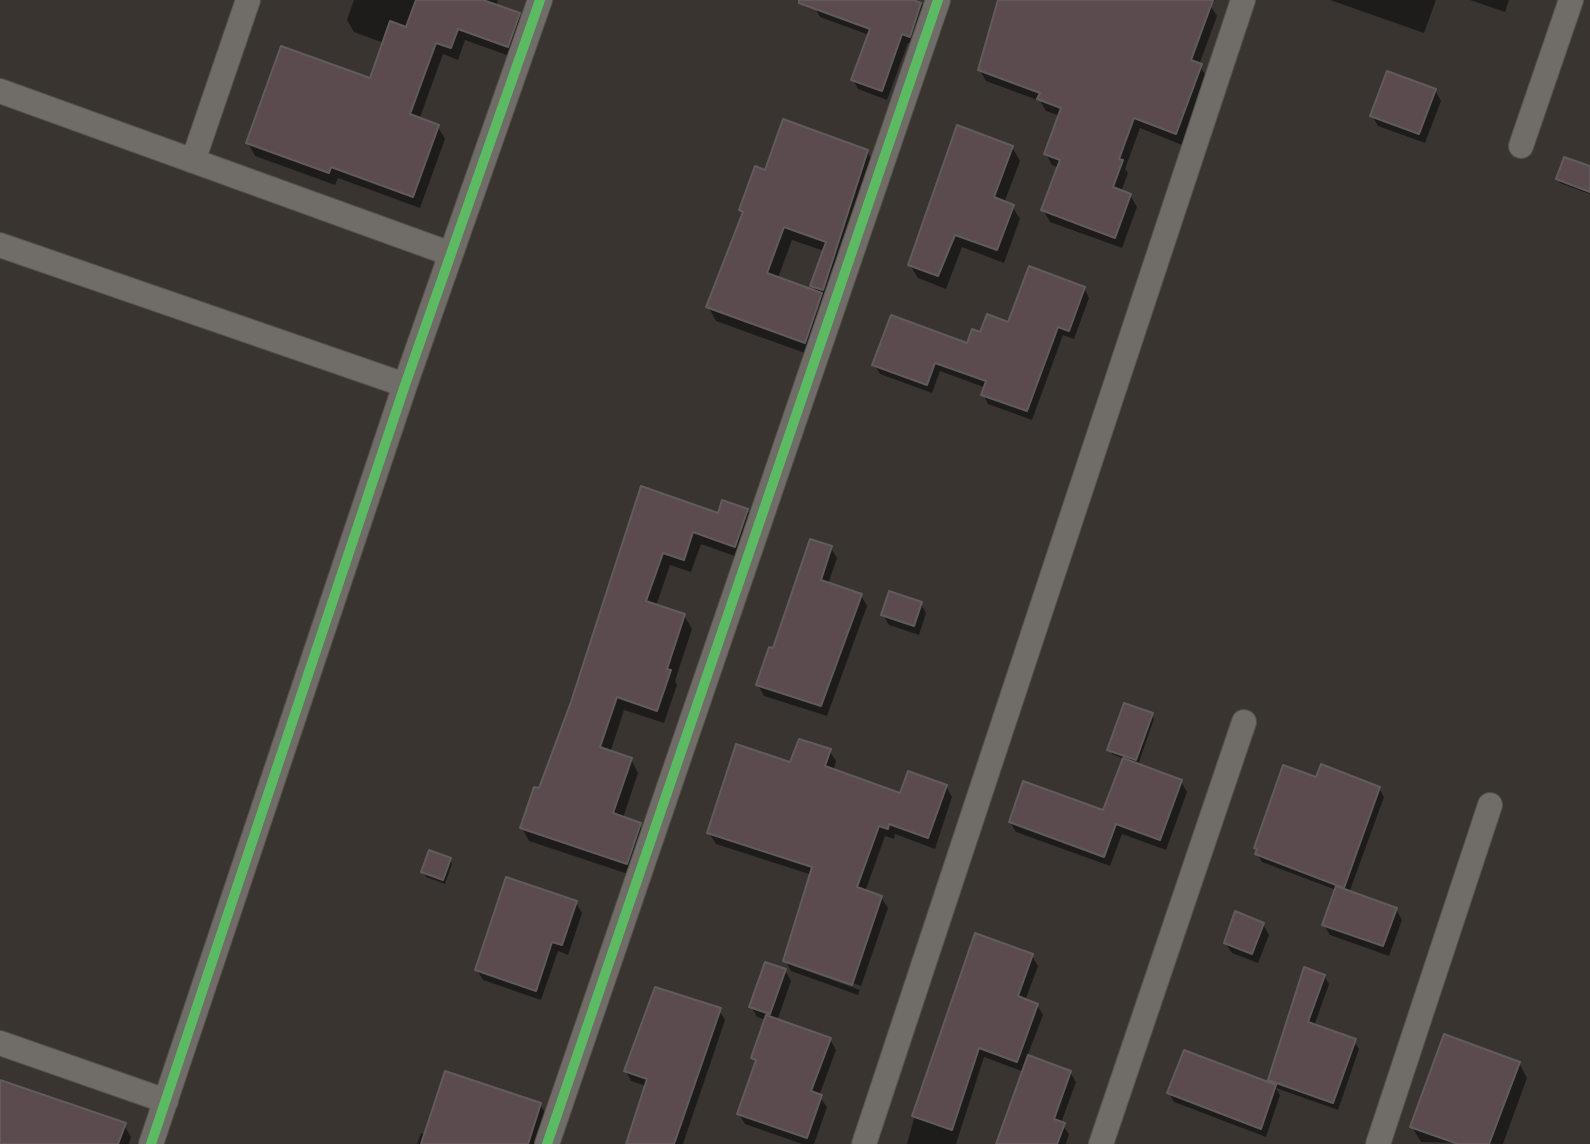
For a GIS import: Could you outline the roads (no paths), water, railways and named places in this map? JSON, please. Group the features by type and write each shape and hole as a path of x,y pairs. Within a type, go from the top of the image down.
{"street":[{"path":"193,161 248,0"},
{"path":"151,1144 405,385 540,0"},
{"path":"547,1144 938,0"},
{"path":"864,1144 1243,0"},
{"path":"1521,146 1571,0"},
{"path":"0,91 451,254"},
{"path":"0,244 405,385"},
{"path":"1101,1144 1244,722"},
{"path":"1378,1144 1490,804"},
{"path":"0,1043 166,1101"}]}
